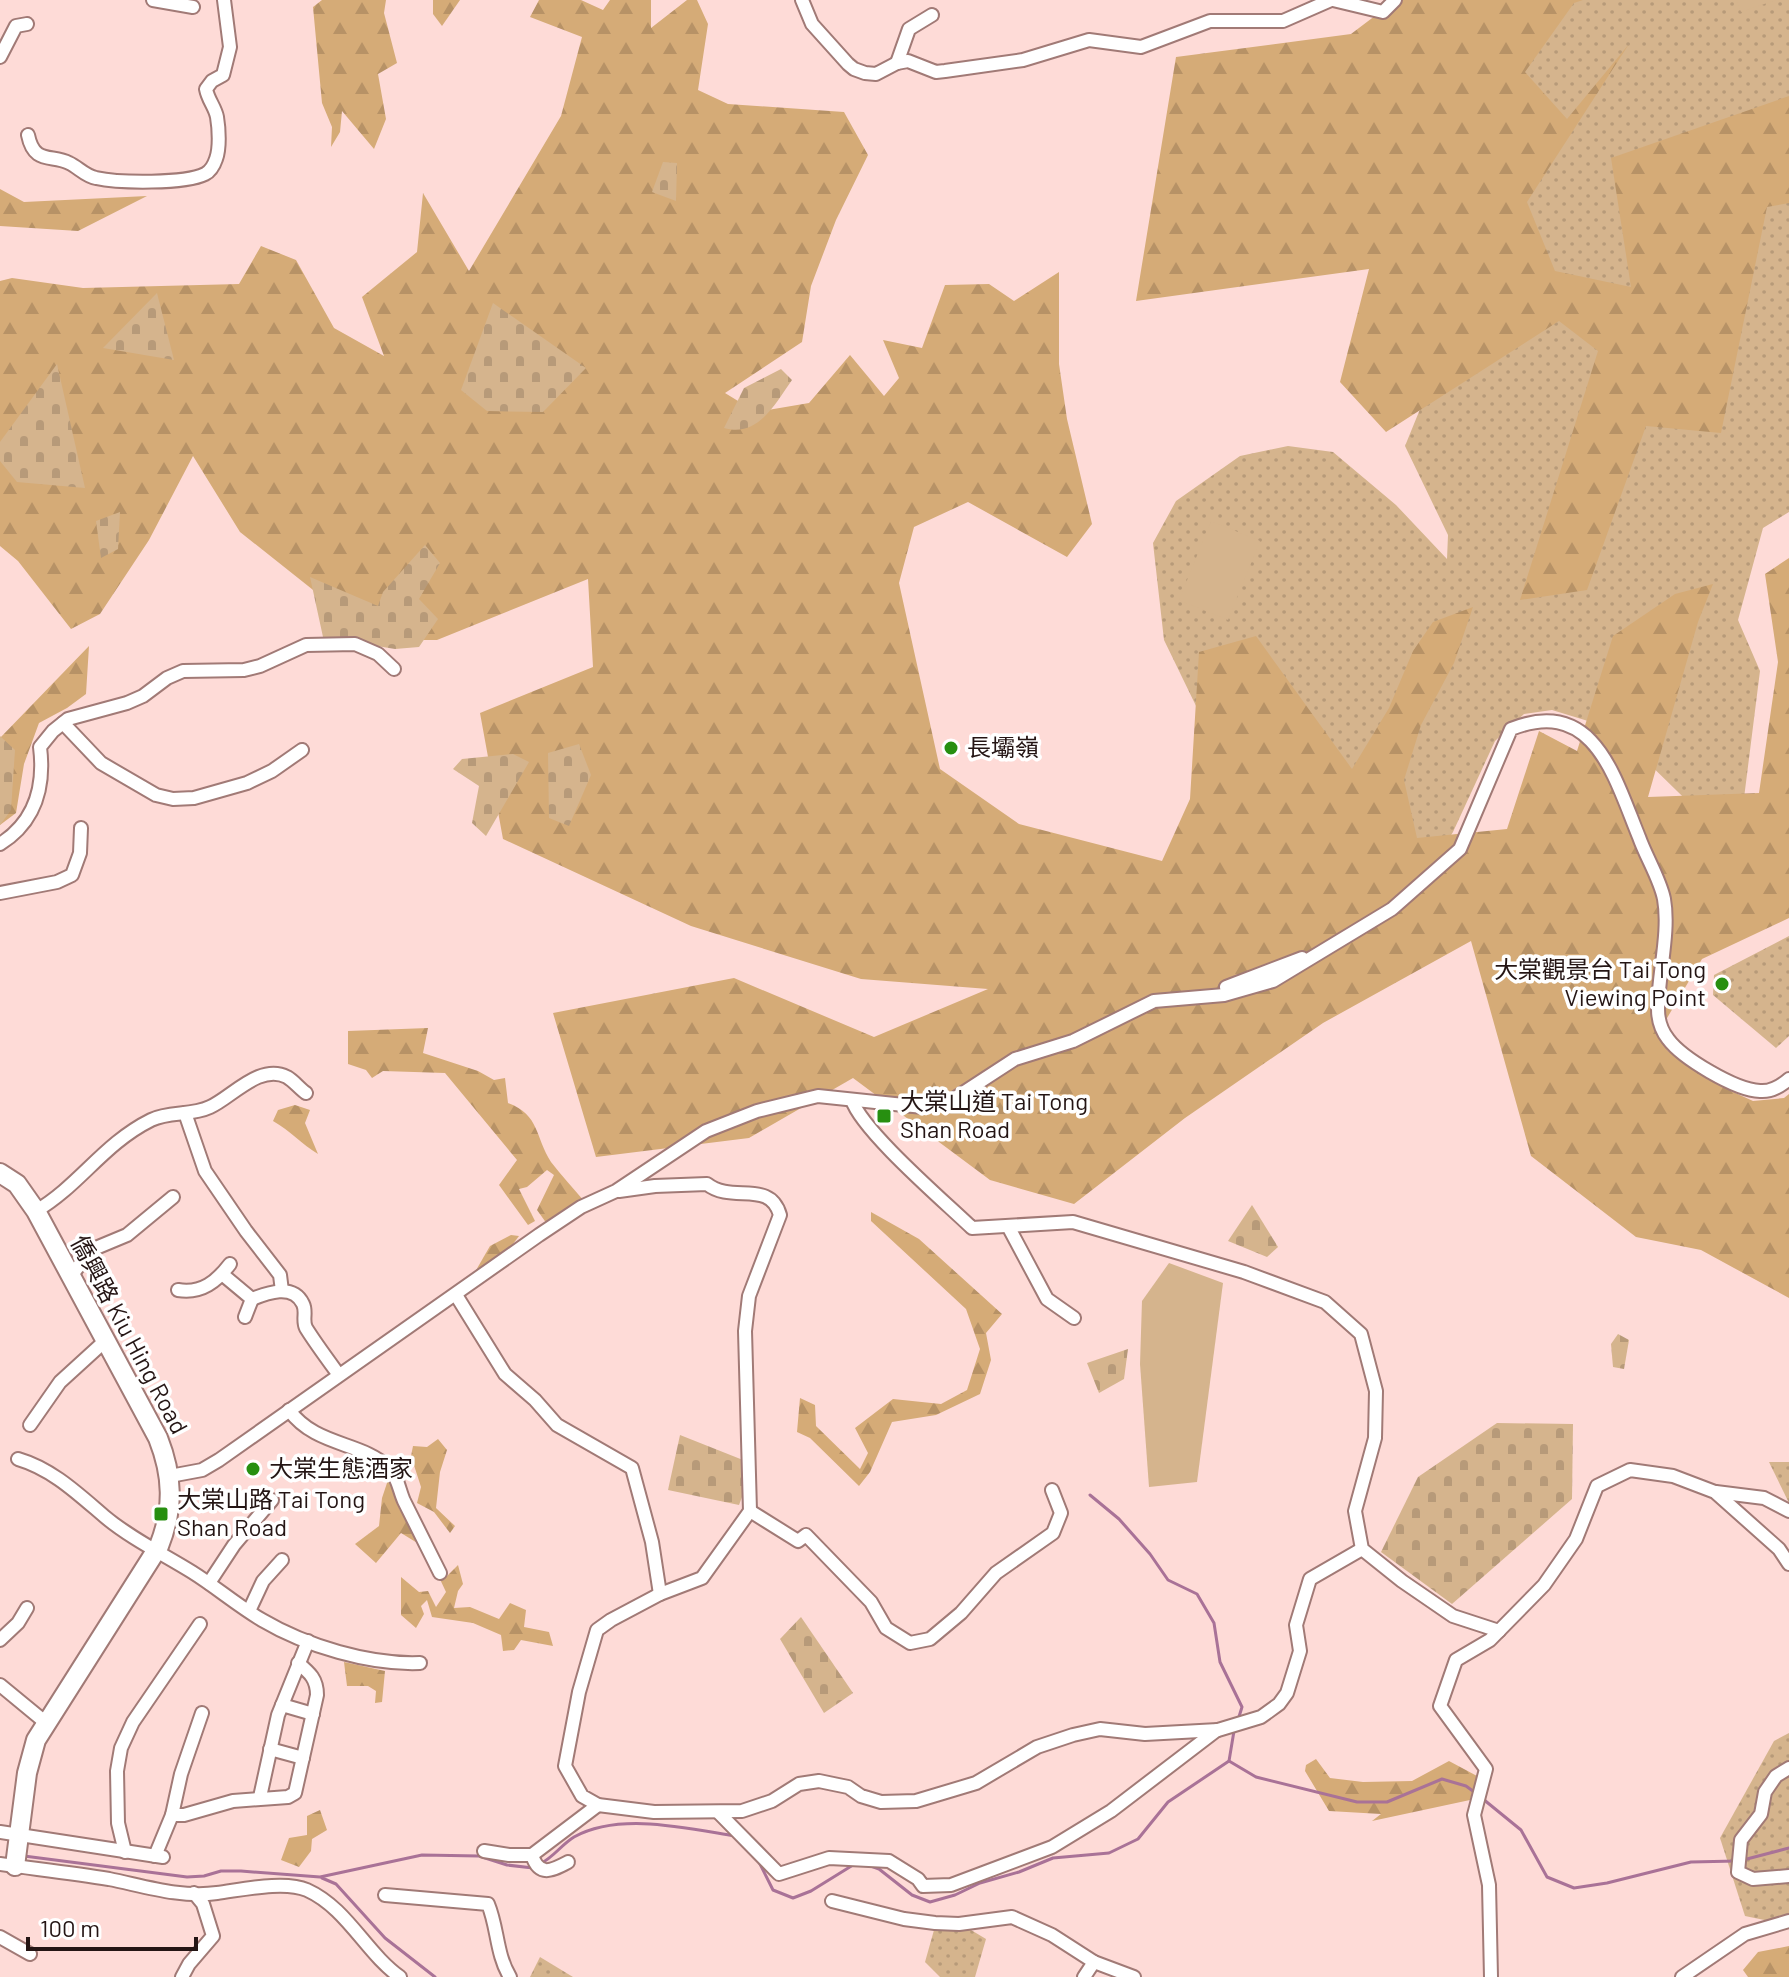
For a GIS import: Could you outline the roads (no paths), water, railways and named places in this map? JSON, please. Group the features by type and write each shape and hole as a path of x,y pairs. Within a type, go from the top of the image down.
{"street":[{"path":"153,0 193,7"},
{"path":"28,135 34,149 46,159 67,161 94,178 157,182 204,175 212,169 217,157 216,113 208,102 206,89 223,75 230,47 224,0"},
{"path":"802,0 812,24 854,69 876,74 908,61 936,72 1023,60 1089,40 1141,47 1210,21 1283,21 1332,0 1383,12 1395,0"},
{"path":"897,63 909,29 932,15"},
{"path":"0,57 16,26 27,24"},
{"path":"0,844 27,820 39,794 40,747 63,723 81,715 127,703 183,671 219,668 244,670 306,645 355,644 378,654 394,669"},
{"path":"170,1476 202,1470 581,1207 616,1191 706,1131 757,1111 818,1096 923,1107 949,1102 1015,1059 1073,1041 1154,1001 1201,997 1319,952 1392,909 1460,849 1511,729 1531,721 1548,719 1574,726 1588,737 1615,776 1662,892 1664,916 1658,1009 1659,1021 1666,1036 1694,1061 1744,1087 1765,1091 1789,1079"},
{"path":"63,723 101,763 156,795 173,799 194,798 247,783 272,771 302,750"},
{"path":"0,893 57,882 72,875 80,853 81,828"},
{"path":"36,1211 58,1198 101,1153 153,1119 210,1107 251,1081 267,1075 287,1078 306,1093"},
{"path":"852,1100 854,1107 895,1154 972,1228 1073,1222 1244,1272 1325,1302 1361,1334 1376,1391 1375,1438 1355,1511 1362,1549 1453,1616 1499,1631"},
{"path":"869,1125 875,1118 879,1102"},
{"path":"185,1113 205,1171 280,1275 282,1291"},
{"name":"僑興路 Kiu Hing Road","path":"0,1173 17,1184 36,1211 158,1438 170,1476 168,1516 156,1550 45,1722 30,1757 9,1834 8,1865"},
{"path":"616,1191 707,1184 717,1192 766,1195 777,1204 780,1215 749,1296 745,1331 750,1511 702,1578 660,1594 597,1630 579,1692 565,1766 582,1796 598,1805 654,1812 742,1811 772,1801 799,1784 819,1781 848,1787 861,1796 881,1802 916,1801 976,1783 1037,1747 1073,1735 1100,1729 1145,1734 1218,1730 1261,1717 1279,1704 1287,1693 1300,1651 1296,1625 1310,1579 1362,1549"},
{"path":"71,1276 91,1250 127,1235 173,1197"},
{"path":"1009,1228 1047,1299 1074,1318"},
{"path":"178,1290 204,1288 226,1269 252,1299"},
{"path":"245,1317 252,1299 273,1291 282,1291 303,1303 304,1325 339,1375"},
{"path":"456,1295 505,1374 535,1400 557,1425 632,1468 652,1542 660,1594"},
{"path":"30,1425 60,1382 105,1341"},
{"path":"289,1410 297,1422 311,1432 388,1467 396,1477 440,1573"},
{"path":"18,1459 69,1485 104,1516 275,1627 308,1641 385,1663 420,1663"},
{"path":"1491,1977 1489,1885 1474,1815 1486,1769 1440,1706 1456,1660 1490,1640 1544,1585 1576,1539 1597,1486 1630,1470 1673,1476 1715,1492 1764,1498 1789,1511"},
{"path":"750,1511 798,1541 806,1535 871,1602 886,1628 910,1643 930,1639 961,1613 996,1573 1053,1533 1061,1513 1052,1490"},
{"path":"1715,1492 1779,1549 1789,1564"},
{"path":"209,1583 234,1545 272,1500"},
{"path":"249,1611 263,1581 282,1560"},
{"path":"0,1640 18,1623 27,1608"},
{"path":"125,1852 118,1823 117,1771 125,1735 200,1624"},
{"path":"260,1797 282,1705 308,1641"},
{"path":"172,1815 184,1815 210,1806 260,1797 293,1795 317,1685 298,1663"},
{"path":"0,1685 45,1722"},
{"path":"282,1705 313,1714"},
{"path":"9,1834 159,1856 181,1774 202,1713"},
{"path":"718,1812 779,1874 829,1858 889,1861 903,1868 923,1886 951,1885 1052,1847 1111,1811 1218,1730"},
{"path":"270,1749 303,1758"},
{"path":"1789,1768 1776,1776 1765,1792 1761,1814 1741,1840 1738,1872 1753,1879 1789,1876"},
{"path":"537,1862 548,1841 598,1805"},
{"path":"484,1851 537,1862 550,1871 568,1862"},
{"path":"8,1865 169,1892 280,1887 305,1889 328,1904 396,1974"},
{"path":"182,1977 213,1936 203,1904 194,1893"},
{"path":"385,1895 488,1904 496,1924 500,1961 510,1977"},
{"path":"832,1901 904,1919 935,1923 959,1924 1012,1917 1052,1935 1094,1962 1134,1977"},
{"path":"1682,1977 1745,1934 1789,1921"},
{"path":"0,1937 30,1954"},
{"path":"1084,1977 1094,1962"}],"waterway":[{"path":"1090,1495 1119,1519 1168,1580 1197,1594 1214,1623 1220,1662 1242,1707 1238,1720"},
{"path":"868,1865 879,1869 912,1895 930,1902 1053,1858 1109,1853 1138,1839 1168,1802 1229,1761 1234,1731"},
{"path":"1229,1761 1256,1777 1357,1802 1387,1802 1442,1779 1466,1786 1477,1794"},
{"path":"1483,1799 1521,1830 1547,1877 1574,1888 1691,1862 1736,1861"},
{"path":"540,1864 574,1837 611,1825 653,1824 735,1836"},
{"path":"1743,1860 1789,1848"},
{"path":"24,1856 187,1877 221,1871 320,1877 422,1855 479,1856 507,1865 533,1868"},
{"path":"758,1860 773,1890 793,1898 811,1891 853,1865"},
{"path":"322,1878 336,1884 385,1938 435,1977"}],"place":[{"name":"長壩嶺","path":"951,748"},
{"name":"大棠觀景台 Tai Tong Viewing Point","path":"1722,984"},
{"name":"大棠山道 Tai Tong Shan Road","path":"884,1116"},
{"name":"大棠生態酒家","path":"253,1469"},
{"name":"大棠山路 Tai Tong Shan Road","path":"161,1514"}]}
